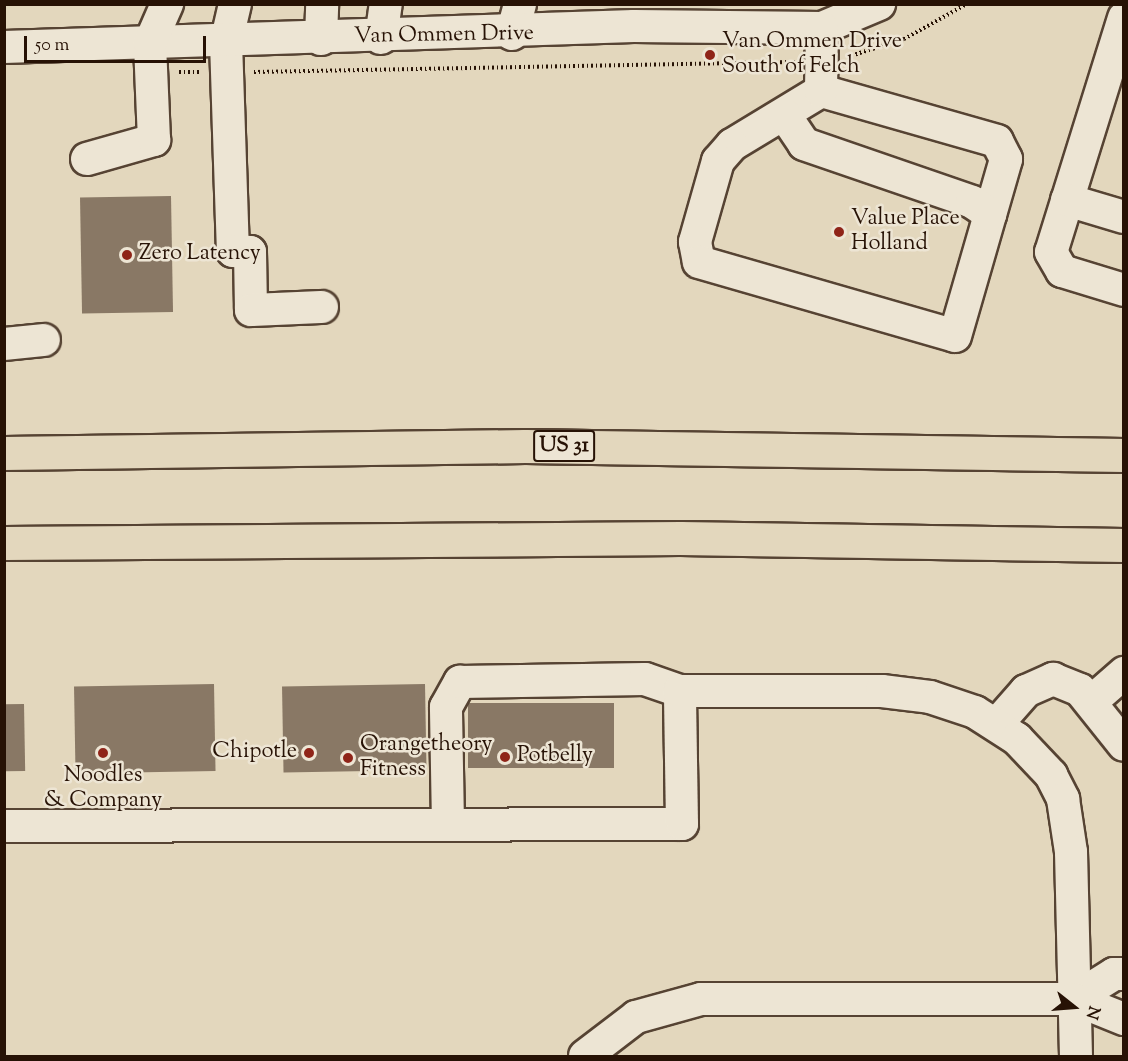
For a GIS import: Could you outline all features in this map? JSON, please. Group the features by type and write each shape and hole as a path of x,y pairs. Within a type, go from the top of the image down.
{"highway":[{"name":"US 31","path":"4,453 525,446 1124,455"},
{"path":"4,543 635,538 1124,545"}],"street":[{"path":"87,159 154,140 151,58 167,4"},
{"path":"235,4 226,57 233,251 249,252 251,310 322,307"},
{"path":"321,39 322,4"},
{"path":"381,38 386,4"},
{"path":"512,34 520,4"},
{"name":"Van Ommen Drive","path":"4,47 151,58 226,57 321,39 512,34 634,26 822,28 879,4"},
{"path":"1124,18 1051,252 1062,271 1124,290"},
{"path":"821,91 819,60 822,28"},
{"path":"821,91 997,141 1006,159 955,336 699,262 695,242 718,161 732,145 784,114 821,91"},
{"path":"784,114 804,144 972,202 990,214"},
{"path":"1067,200 1124,217"},
{"path":"4,344 44,340"},
{"path":"1092,701 1124,673"},
{"path":"448,825 446,707 460,682 645,679 680,691 907,693 966,709 998,724 1035,757 1063,799 1071,852 1076,1056"},
{"path":"998,724 1039,682 1066,682 1092,701 1124,745"},
{"path":"4,826 682,824 680,691"},
{"path":"1074,999 1114,974 1124,974"},
{"path":"585,1056 636,1017 701,999 1074,999 1124,1019"}],"path":[{"path":"151,58 226,57 638,69 819,60 852,57 904,39 967,4"}],"building":[{"name":"Zero Latency","path":"171,196 173,312 82,314 80,198"},
{"path":"214,684 216,771 76,773 74,686"},
{"path":"425,684 427,770 284,772 282,686"},
{"path":"468,703 614,703 614,768 468,768"},
{"path":"4,704 24,704 25,771 5,771"}],"place":[{"name":"Van Ommen Drive South of Felch","path":"710,55"},
{"name":"Value Place Holland","path":"839,232"},
{"name":"Zero Latency","path":"127,255"},
{"name":"Noodles & Company","path":"103,753"},
{"name":"Chipotle","path":"309,753"},
{"name":"Potbelly","path":"505,757"},
{"name":"Orangetheory Fitness","path":"348,758"}]}
